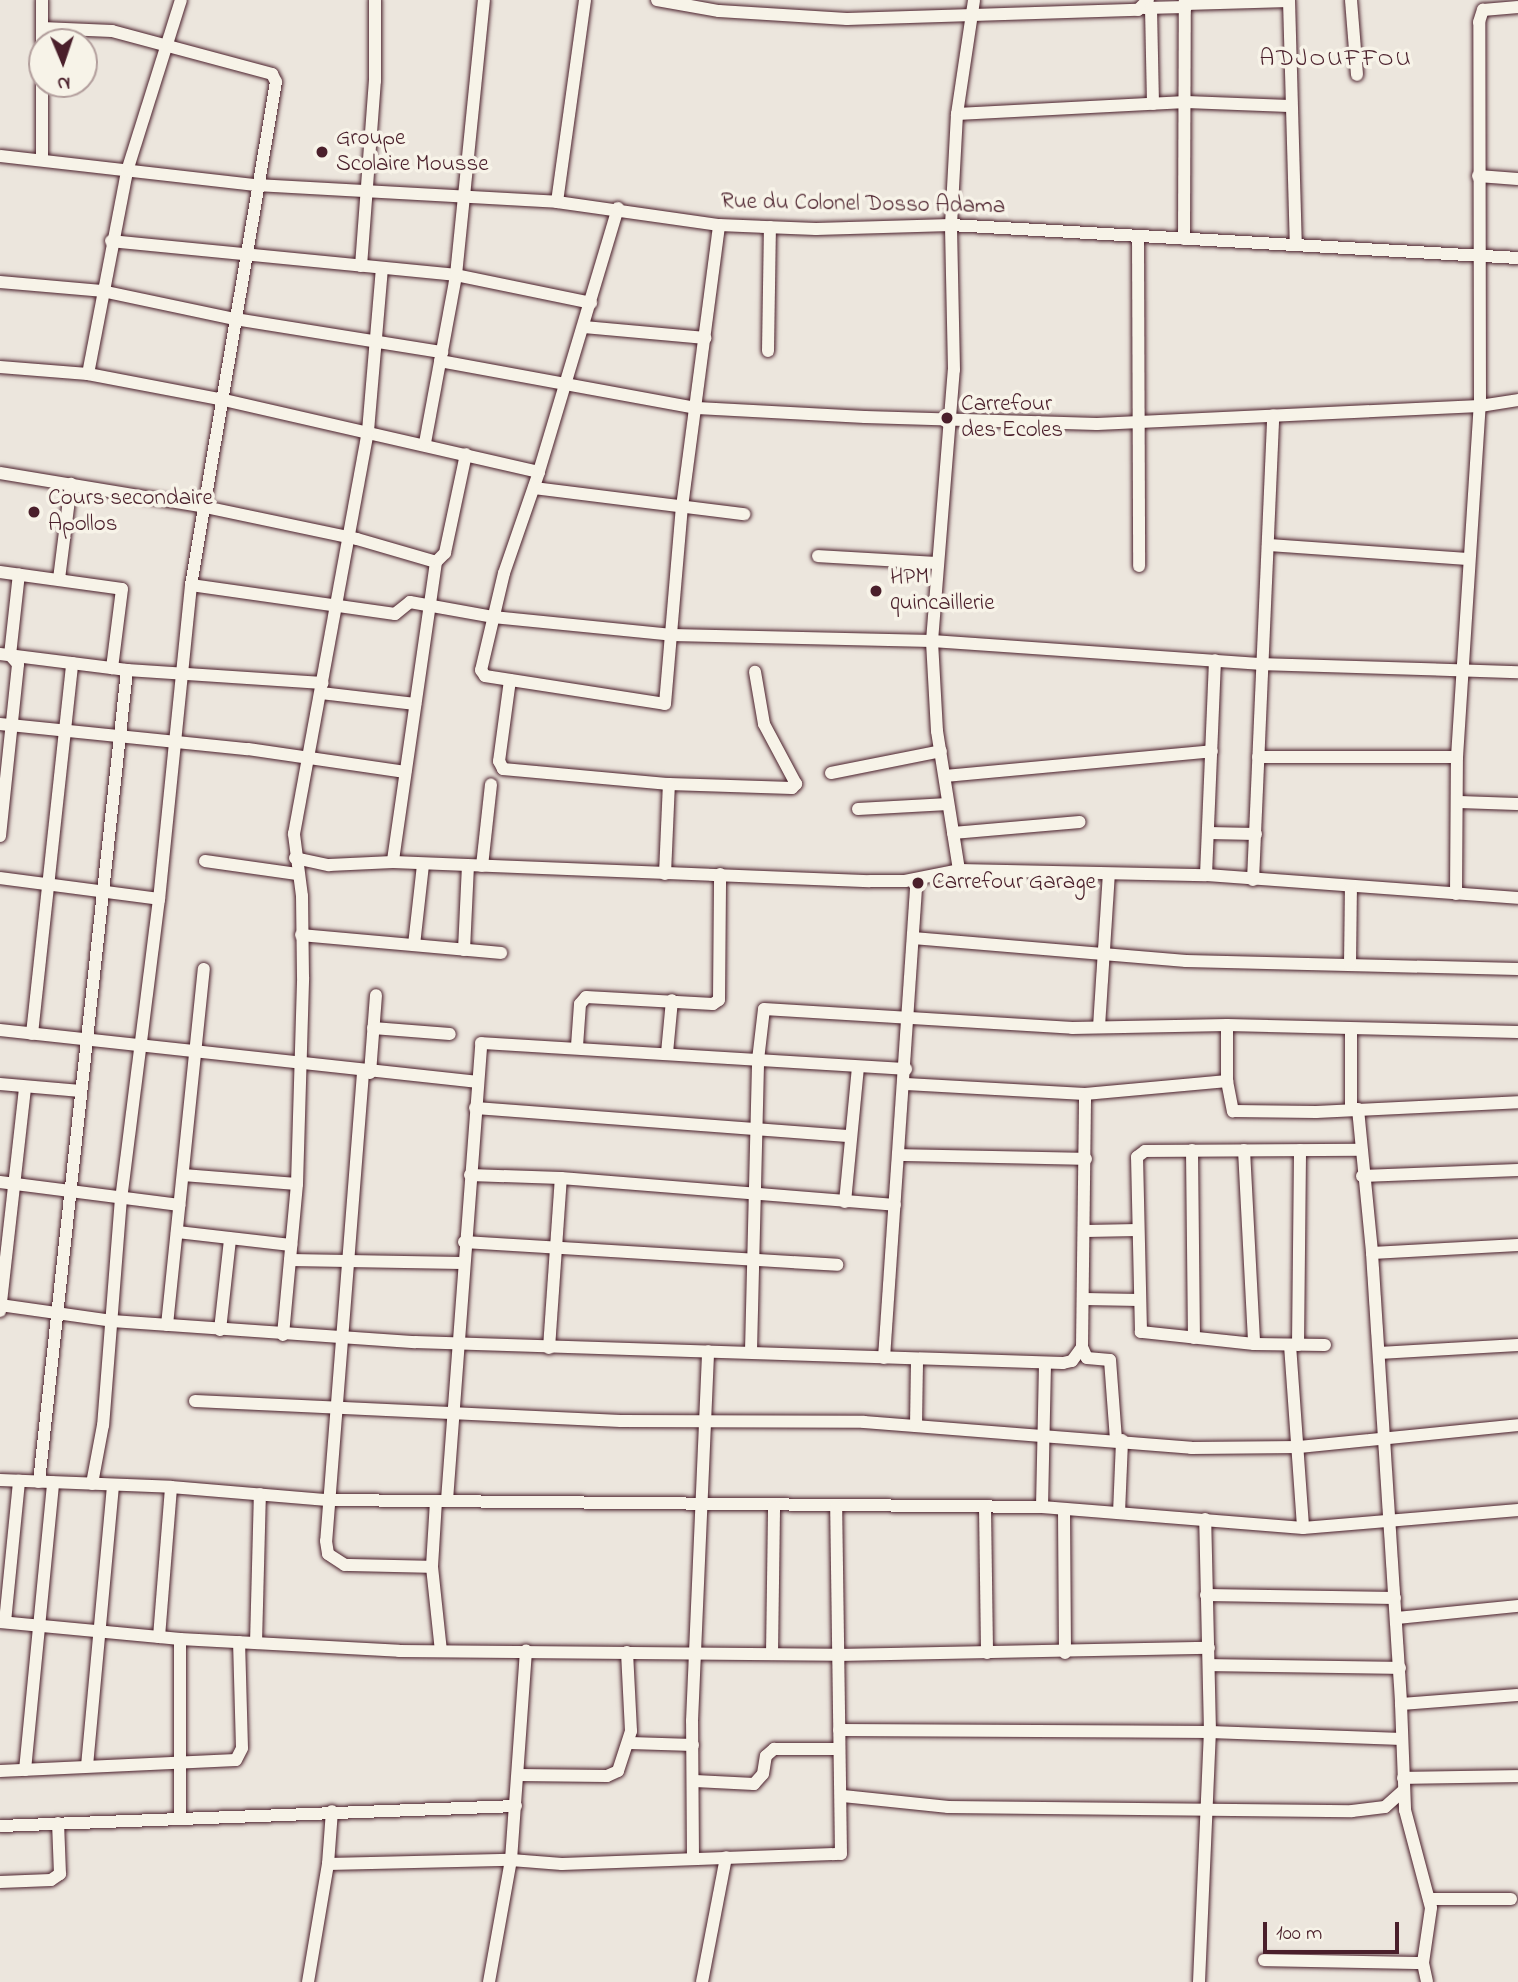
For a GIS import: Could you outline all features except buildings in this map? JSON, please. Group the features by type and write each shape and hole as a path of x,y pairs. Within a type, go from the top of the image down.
{"street":[{"path":"42,0 42,28"},
{"path":"88,374 111,241 127,171 181,0"},
{"path":"361,266 367,194 375,0"},
{"path":"425,443 456,275 484,0"},
{"path":"556,202 585,0"},
{"path":"657,0 803,18 972,16 1147,5 1289,1 1289,106 1296,245"},
{"path":"959,870 941,751 932,641 935,564 954,370 951,225 957,114 974,0"},
{"path":"1351,0 1357,75"},
{"path":"1184,239 1186,4"},
{"path":"1147,5 1153,104"},
{"path":"1456,894 1457,757 1480,406 1477,253 1480,14 1518,7"},
{"path":"92,1484 113,1321 121,1198 159,899 191,585 276,76 166,48 112,31 98,30"},
{"path":"42,98 42,159"},
{"path":"957,114 1186,103 1289,106"},
{"name":"Rue du Colonel Dosso Adama","path":"0,156 256,185 367,194 556,202 618,208 719,225 951,225 1477,253 1518,258"},
{"path":"1478,176 1518,179"},
{"path":"618,208 540,472 493,617 482,674 665,704 682,507 719,225"},
{"path":"768,351 770,227"},
{"path":"1138,236 1139,566"},
{"path":"111,241 456,275 591,303"},
{"path":"284,1335 297,1184 300,1064 301,935 295,858 297,811 311,758 346,537 368,431 382,269"},
{"path":"0,282 102,291 235,319 376,340 564,386 697,408 1097,424 1137,420 1480,406 1518,400"},
{"path":"584,327 706,338"},
{"path":"0,367 88,374 224,400 425,443 540,472"},
{"path":"1253,880 1259,664 1268,545 1273,415"},
{"path":"393,862 436,562 445,553 466,454"},
{"path":"0,473 205,507 346,537 436,562"},
{"path":"59,579 71,484"},
{"path":"534,488 744,514"},
{"path":"1268,545 1469,559"},
{"path":"818,556 935,564"},
{"path":"0,572 121,589 112,668"},
{"path":"5,654 19,574"},
{"path":"191,585 395,614 410,602 428,608 493,617 672,635 932,641 1259,664 1518,672"},
{"path":"5,654 127,670 183,672 322,688 415,704"},
{"path":"0,836 6,725 18,664 5,654"},
{"path":"1206,875 1215,660"},
{"path":"32,1034 68,731 72,663"},
{"path":"39,1482 101,890 127,670"},
{"path":"510,680 499,761 503,769 669,784 796,786 764,724 755,672"},
{"path":"6,725 174,741 405,772"},
{"path":"831,773 941,751"},
{"path":"945,776 1212,751"},
{"path":"1258,757 1457,757"},
{"path":"464,950 475,866 491,784"},
{"path":"665,874 669,784"},
{"path":"1458,802 1518,804"},
{"path":"858,809 948,804"},
{"path":"953,833 1080,822"},
{"path":"1208,833 1256,834"},
{"path":"295,858 329,865 393,862 665,874 916,880 959,870 1206,875 1352,888 1518,898"},
{"path":"205,862 297,874"},
{"path":"414,945 423,865"},
{"path":"577,1046 580,1004 586,997 713,1004 719,1000 720,874"},
{"path":"1099,1027 1109,874"},
{"path":"0,878 159,899"},
{"path":"884,1358 906,1084 916,880"},
{"path":"1350,964 1352,888"},
{"path":"301,935 501,953"},
{"path":"913,939 1104,957 1518,969"},
{"path":"167,1325 204,969"},
{"path":"376,995 348,1263 344,1338 333,1409 326,1541 328,1553 336,1561 432,1567"},
{"path":"667,1053 672,1000"},
{"path":"751,1351 758,1060 764,1009 909,1019 1099,1027 1227,1025 1518,1032"},
{"path":"1227,1025 1227,1081 1233,1111 1518,1102"},
{"path":"373,1028 450,1034"},
{"path":"1351,1029 1354,1109 1372,1253 1385,1438 1400,1668 1403,1784 1429,1899 1423,1963 1427,1982"},
{"path":"0,1030 366,1073 476,1082"},
{"path":"441,1651 432,1567 452,1414 481,1043 577,1046 858,1068 906,1069"},
{"path":"845,1202 848,1136 858,1068"},
{"path":"906,1084 1085,1094 1227,1081"},
{"path":"0,1083 81,1091"},
{"path":"0,1311 25,1087"},
{"path":"1085,1094 1086,1231 1082,1347 1087,1358 1110,1360 1119,1440 1119,1513"},
{"path":"475,1108 756,1125 848,1136"},
{"path":"1192,1150 1194,1338"},
{"path":"1244,1150 1254,1344"},
{"path":"1300,1150 1294,1345 1303,1528"},
{"path":"1325,1345 1254,1344 1141,1332 1137,1157 1145,1151 1360,1150"},
{"path":"899,1155 1086,1159"},
{"path":"1362,1176 1518,1170"},
{"path":"183,1175 297,1184"},
{"path":"470,1175 561,1178 755,1196 895,1205"},
{"path":"549,1348 561,1178"},
{"path":"0,1182 180,1205"},
{"path":"1086,1231 1138,1230"},
{"path":"177,1232 291,1245"},
{"path":"220,1330 230,1239"},
{"path":"464,1242 837,1265"},
{"path":"1372,1253 1518,1245"},
{"path":"290,1260 462,1263"},
{"path":"1085,1299 1139,1300"},
{"path":"0,1305 113,1321 220,1330 549,1348 751,1351 1045,1363 1072,1361 1082,1347"},
{"path":"1379,1353 1518,1345"},
{"path":"693,1857 693,1745 708,1351"},
{"path":"916,1426 918,1359"},
{"path":"1042,1507 1045,1363"},
{"path":"195,1401 452,1414 916,1426 1119,1440 1191,1448 1299,1447 1518,1425"},
{"path":"0,1480 171,1486 327,1500 1042,1507 1303,1528 1518,1510"},
{"path":"19,1481 3,1622 180,1639 441,1651 836,1655 1065,1653 1209,1648"},
{"path":"25,1770 53,1482"},
{"path":"87,1766 102,1633 113,1485"},
{"path":"159,1637 171,1486"},
{"path":"256,1643 260,1494"},
{"path":"772,1654 774,1505"},
{"path":"328,1864 511,1860 562,1864 693,1857 841,1854 842,1796 836,1655 836,1506"},
{"path":"985,1507 987,1653"},
{"path":"1064,1510 1065,1653"},
{"path":"1199,1982 1209,1807 1210,1732 1205,1519"},
{"path":"1206,1595 1395,1598"},
{"path":"1397,1618 1518,1606"},
{"path":"180,1639 180,1816"},
{"path":"0,1771 236,1760 241,1754 239,1642"},
{"path":"489,1982 511,1860 526,1651"},
{"path":"518,1775 607,1776 624,1763 630,1743 627,1652"},
{"path":"1210,1665 1400,1668"},
{"path":"1401,1704 1518,1695"},
{"path":"839,1730 1210,1732 1402,1739"},
{"path":"630,1743 693,1745"},
{"path":"695,1781 754,1784 763,1774 766,1756 775,1749 839,1749"},
{"path":"842,1796 948,1807 1372,1810 1385,1807 1403,1784 1518,1776"},
{"path":"0,1826 180,1816 516,1806"},
{"path":"308,1982 328,1864 332,1811"},
{"path":"0,1882 51,1880 60,1874 58,1823"},
{"path":"702,1982 726,1857"},
{"path":"1429,1899 1511,1899"},
{"path":"1264,1960 1423,1963"}],"place":[{"name":"Groupe Scolaire Mousse","path":"322,152"},
{"name":"Carrefour des Ecoles","path":"947,418"},
{"name":"Cours secondaire Apollos","path":"34,512"},
{"name":"HPM quincaillerie","path":"876,591"},
{"name":"Carrefour Garage","path":"918,883"}],"district":[{"name":"ADJOUFFOU","path":"1336,60"}]}
